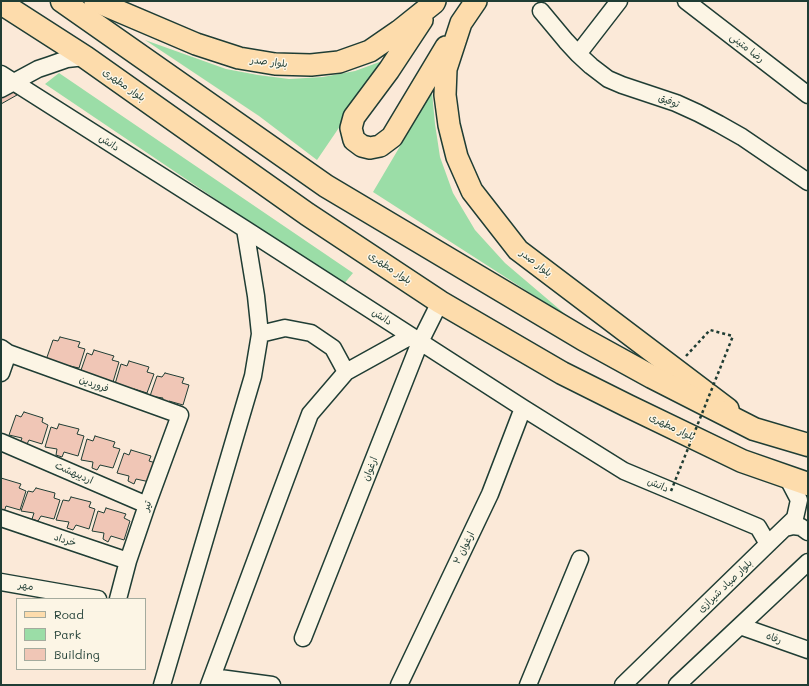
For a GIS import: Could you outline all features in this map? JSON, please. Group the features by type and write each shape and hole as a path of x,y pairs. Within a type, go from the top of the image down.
{"highway":[{"path":"62,1 326,186 583,339 652,377 754,429 808,445"},
{"name":"بلوار مطهری","path":"1,3 85,57 307,214 440,302 562,373 608,396 742,461 808,484"}],"main road":[{"name":"بلوار صدر","path":"95,1 196,44 239,58 275,64 311,65 339,62 370,51 399,31 434,2"},
{"name":"بلوار صدر","path":"476,1 460,23 446,69 444,95 449,125 457,156 472,191 518,250 754,429"},
{"path":"434,2 389,70 354,117 351,128 354,140 362,146 370,148 380,146 392,137 460,23"}],"street":[{"path":"578,54 619,1"},
{"name":"رضا متینی","path":"692,3 808,95"},
{"name":"توفیق","path":"541,11 578,54 590,66 608,79 654,95 698,113 742,137 808,182"},
{"path":"5,82 57,62 85,57"},
{"name":"دانش","path":"5,82 245,229 523,408 624,471 758,527 768,544"},
{"path":"162,685 253,376 260,334 256,296 245,229"},
{"name":"ارغوان","path":"302,638 415,339 440,302"},
{"path":"260,334 285,328 311,333 333,348 346,372"},
{"path":"272,685 210,681 310,414 346,372 415,339"},
{"path":"1,373 5,351"},
{"name":"فروردین","path":"5,351 180,415"},
{"name":"ارغوان ۲","path":"399,685 490,494 523,408"},
{"name":"تیر","path":"118,598 128,561 180,415"},
{"name":"اردیبهشت","path":"1,442 147,505"},
{"name":"بلوار صیاد شیرازی","path":"623,685 795,518 799,500 788,477"},
{"name":"خرداد","path":"1,518 128,561"},
{"path":"785,528 793,526 801,527 808,532"},
{"path":"528,685 580,560"},
{"path":"677,685 808,562"},
{"name":"مهر","path":"1,582 92,598"},
{"name":"رفاه","path":"740,626 808,650"}],"path":[{"path":"671,490 733,336 710,330 674,368"}],"green space":[{"path":"145,40 226,69 289,79 323,77 355,71 385,60 317,160 259,116"},
{"path":"59,73 353,273 343,285 45,84"},
{"path":"432,92 440,157 453,193 475,230 505,263 572,320 373,192"}],"building":[{"path":"1,83 17,95 1,104"},
{"path":"60,337 80,342 78,347 85,349 79,368 65,365 63,370 57,368 58,362 46,360 53,340 58,341"},
{"path":"94,350 114,356 112,360 119,362 113,382 80,373 87,353 92,355"},
{"path":"129,361 149,367 147,372 154,374 147,393 134,389 131,395 126,392 127,387 115,384 121,364 127,366"},
{"path":"165,373 184,378 182,383 189,385 183,405 169,401 167,406 161,404 163,398 150,396 157,376 162,377"},
{"path":"24,412 43,418 42,422 48,425 42,444 29,440 26,446 20,443 22,438 9,435 16,415 21,417"},
{"path":"59,424 79,429 77,434 84,436 78,456 64,452 62,457 56,455 57,449 45,447 51,427 57,429"},
{"path":"95,436 115,442 113,447 120,449 113,468 100,465 97,470 92,468 93,462 81,460 87,439 93,441"},
{"path":"131,450 151,456 149,461 156,463 150,482 136,479 134,484 128,481 129,476 117,473 124,453 129,455"},
{"path":"1,478 21,484 19,488 26,491 20,510 6,506 4,512 1,511"},
{"path":"36,488 55,493 54,498 60,500 54,519 41,516 38,521 32,519 34,513 21,511 28,491 33,492"},
{"path":"71,497 91,502 89,507 95,509 89,529 76,525 73,530 67,528 69,522 56,520 63,500 69,501"},
{"path":"106,508 126,514 124,518 130,521 124,540 111,536 108,542 103,539 104,533 92,531 98,511 104,513"}]}
